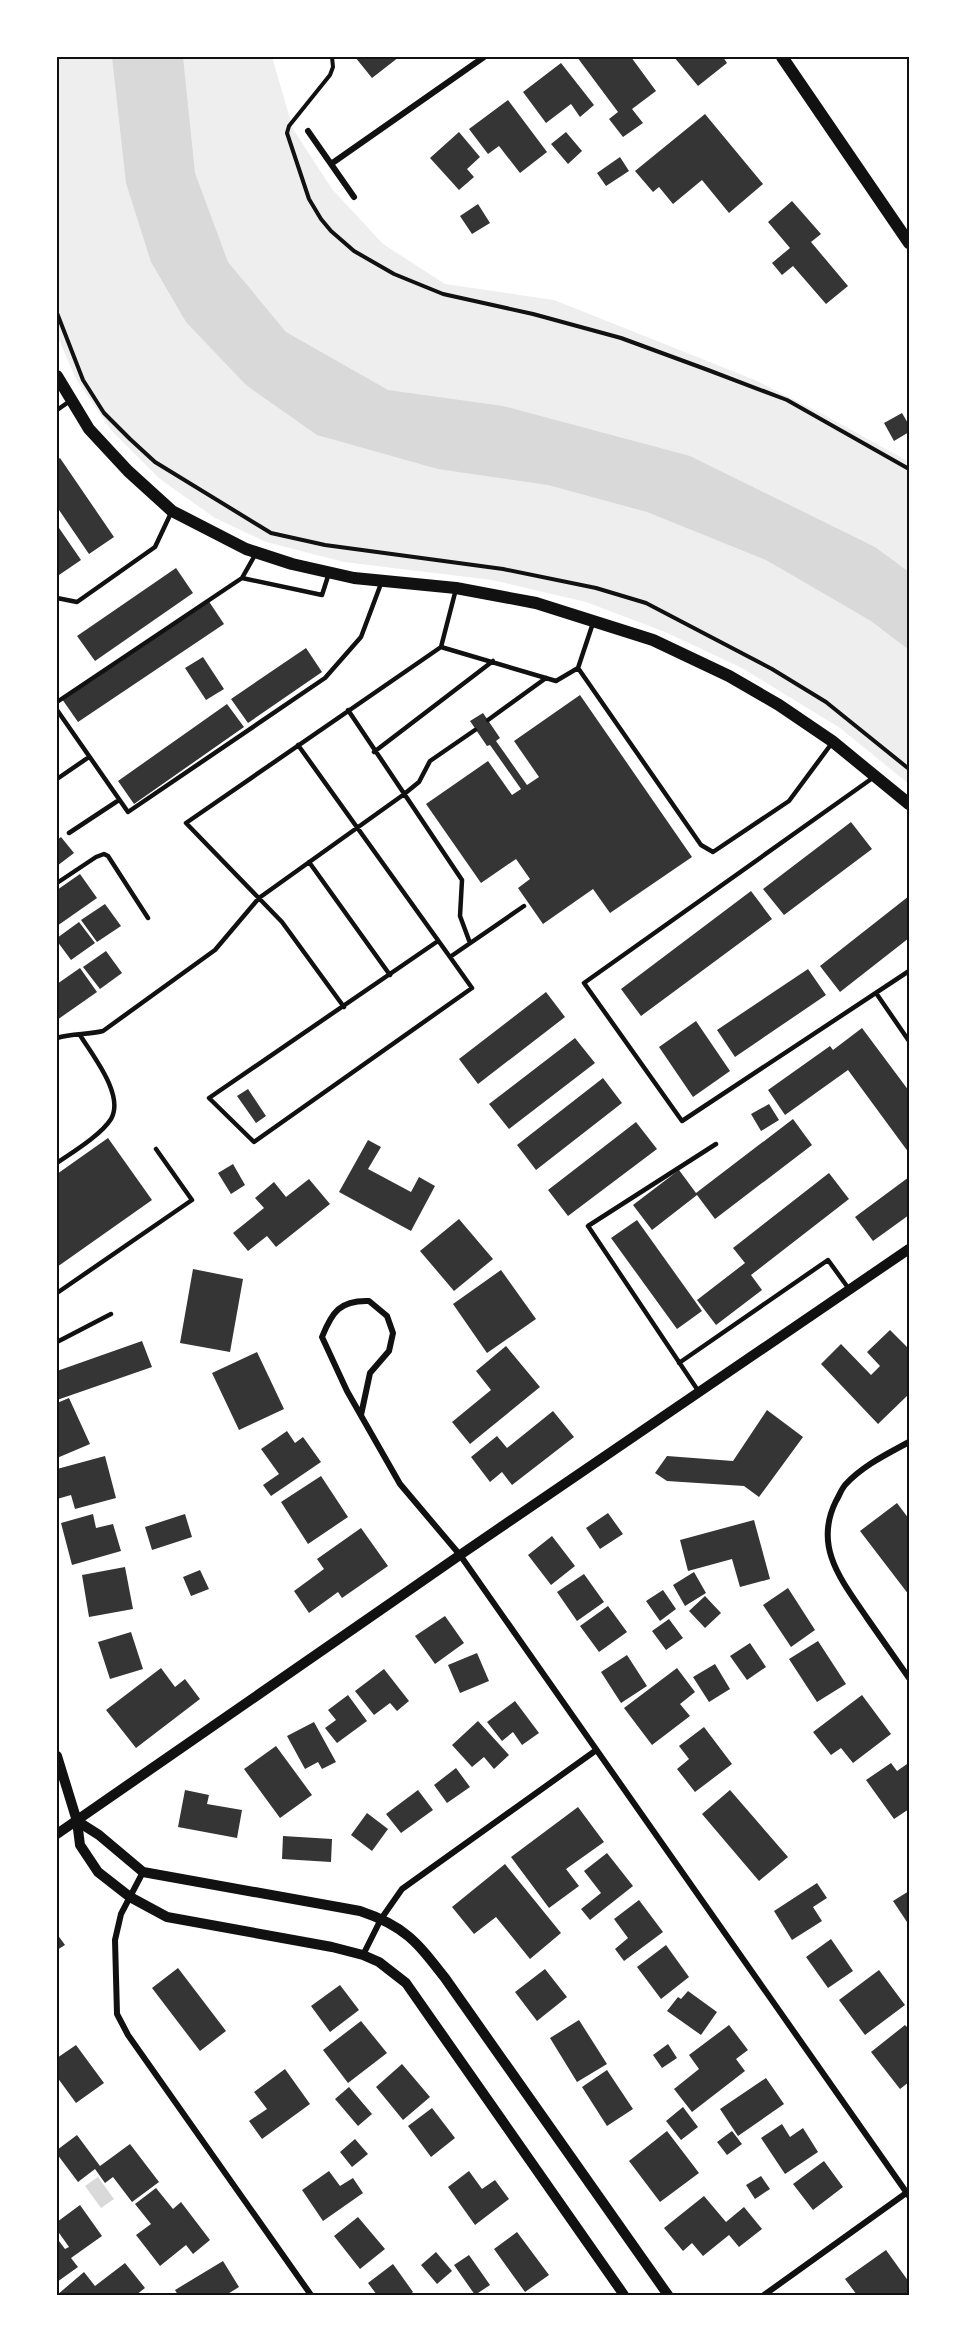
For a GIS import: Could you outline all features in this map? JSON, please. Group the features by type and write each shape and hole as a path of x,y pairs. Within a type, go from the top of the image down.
{"main road":[{"path":"782,57 909,243"},
{"path":"57,376 89,429 128,471 172,511 246,549 292,564 354,578 456,588 536,603 653,639 729,676 779,705 832,741 909,804"}],"street":[{"path":"331,164 484,57"},
{"path":"308,131 354,196"},
{"path":"57,1834 459,1555 909,1249"},
{"path":"361,1415 370,1373 389,1351 393,1334 387,1317 369,1300 352,1300 331,1315 322,1337 347,1391 400,1484 459,1555 908,2193 764,2295"},
{"path":"909,1442 867,1466 843,1487 832,1508 826,1528 828,1548 846,1587 909,1678"},
{"path":"363,1955 381,1919 402,1889 595,1751"},
{"path":"57,1756 77,1821 80,1845 98,1872 130,1897 167,1917 332,1947 363,1955 379,1962 406,1983 624,2295"},
{"path":"77,1821 99,1835 143,1872 360,1911 381,1919 407,1934 445,1978 668,2295"},
{"path":"143,1872 121,1914 115,1940 117,2014 128,2035 311,2295"}],"lane":[{"path":"57,410 72,400"},
{"path":"57,598 77,602 155,547 172,511"},
{"path":"57,702 242,578 257,552"},
{"path":"242,578 322,595 329,572"},
{"path":"57,710 128,812 325,678 361,637 382,581"},
{"path":"344,1007 282,922 186,823 441,647 456,588"},
{"path":"441,647 556,681 578,668 594,620"},
{"path":"374,752 493,661"},
{"path":"578,668 701,844 713,852 789,801 832,741"},
{"path":"488,720 546,678"},
{"path":"348,710 462,880 460,916 470,943"},
{"path":"57,1038 103,1031 215,950 259,898 404,795 419,782 430,761 475,730"},
{"path":"298,745 472,988 254,1142 209,1098 438,941"},
{"path":"57,778 89,757"},
{"path":"876,775 584,983 682,1121 909,970"},
{"path":"69,833 120,800"},
{"path":"57,883 104,854 108,856 148,918"},
{"path":"309,862 390,975"},
{"path":"450,957 524,906"},
{"path":"876,993 909,1041"},
{"path":"57,1163 87,1141 112,1118 115,1098 105,1076 80,1035"},
{"path":"699,1392 588,1226 716,1144"},
{"path":"57,1293 192,1200 156,1149"},
{"path":"679,1363 828,1260 849,1289"},
{"path":"57,1342 111,1314"}],"path":[{"path":"309,199 321,219 336,236 354,250 394,274 443,294 533,314 621,338 737,381 786,400 909,469"},
{"path":"57,313 83,380 104,413 155,462 271,533 316,544 503,569 596,588 646,603 772,669 826,702 909,769"}],"shaded area":[{"path":"57,57 272,57 293,129 332,189 383,244 445,284 554,300 755,380 909,462 909,784 840,728 742,668 665,632 586,602 492,580 344,562 266,542 215,518 160,479 111,430 76,379 57,335"},
{"path":"112,57 183,57 195,173 228,262 286,332 388,390 503,406 690,456 875,547 909,572 909,650 871,621 766,560 647,512 548,485 438,469 317,435 246,385 186,322 151,262 126,183"},
{"path":"98,2177 114,2199 101,2208 85,2186"}],"building":[{"path":"355,57 399,57 372,78"},
{"path":"577,57 631,57 656,91 632,109 643,123 623,137 609,119 618,112"},
{"path":"674,57 723,57 727,63 698,86"},
{"path":"561,63 594,105 580,117 571,104 546,123 523,92"},
{"path":"508,100 547,152 520,173 499,146 488,154 469,129"},
{"path":"705,114 763,184 729,213 702,180 673,204 659,187 653,192 635,171"},
{"path":"459,132 480,157 467,169 474,177 459,190 430,158"},
{"path":"566,132 582,151 568,164 551,144"},
{"path":"620,157 629,171 606,186 597,173"},
{"path":"792,201 821,234 811,242 848,286 826,304 793,266 782,275 772,263 790,248 768,222"},
{"path":"478,204 490,223 472,234 460,216"},
{"path":"902,413 909,425 909,432 894,441 884,423"},
{"path":"60,458 114,537 89,554 57,507 57,460"},
{"path":"57,525 81,560 59,575 57,572"},
{"path":"176,568 193,593 95,661 77,636"},
{"path":"208,600 224,624 78,722 62,699"},
{"path":"306,648 322,672 248,723 231,699"},
{"path":"203,657 224,689 206,700 185,668"},
{"path":"580,695 692,857 610,913 593,889 543,924 518,888 530,879 516,859 481,883 426,804 488,761 512,795 521,789 470,721 483,713 500,738 496,741 527,785 539,777 514,741"},
{"path":"227,704 244,727 134,804 118,781"},
{"path":"851,822 872,849 784,915 763,889"},
{"path":"61,837 74,853 57,866 57,840"},
{"path":"80,874 97,898 57,926 57,890"},
{"path":"751,891 772,919 641,1016 621,989"},
{"path":"909,896 909,938 840,992 820,966"},
{"path":"105,904 121,926 97,942 81,920"},
{"path":"79,922 95,943 71,960 57,938"},
{"path":"106,951 122,973 100,989 83,967"},
{"path":"80,968 97,992 57,1020 57,984"},
{"path":"808,969 826,995 735,1057 717,1030"},
{"path":"546,992 565,1017 478,1084 459,1059"},
{"path":"696,1021 730,1071 693,1097 659,1047"},
{"path":"862,1028 909,1091 909,1153 848,1070 785,1115 768,1090 830,1046 833,1050"},
{"path":"575,1038 595,1063 509,1129 489,1104"},
{"path":"603,1078 622,1103 536,1170 517,1145"},
{"path":"248,1089 266,1116 256,1123 237,1096"},
{"path":"769,1104 779,1120 761,1131 751,1114"},
{"path":"793,1119 812,1145 715,1219 697,1195 652,1230 633,1205 679,1170 696,1193"},
{"path":"636,1122 657,1149 568,1216 548,1190"},
{"path":"108,1138 152,1200 57,1267 57,1174"},
{"path":"368,1140 381,1147 368,1169 411,1192 419,1177 435,1186 411,1231 339,1192"},
{"path":"233,1164 245,1185 231,1194 218,1173"},
{"path":"829,1173 849,1199 751,1275 762,1290 716,1325 697,1300 745,1263 733,1248"},
{"path":"909,1177 909,1215 873,1241 855,1217"},
{"path":"309,1179 330,1204 276,1247 267,1236 248,1251 233,1233 264,1208 255,1198 274,1182 286,1197"},
{"path":"459,1219 493,1259 454,1291 420,1251"},
{"path":"637,1220 702,1311 677,1329 611,1238"},
{"path":"193,1269 243,1279 230,1352 180,1343"},
{"path":"501,1270 536,1319 487,1353 453,1304"},
{"path":"890,1330 909,1349 909,1394 878,1424 821,1364 841,1344 871,1375 880,1366 867,1352"},
{"path":"142,1341 152,1367 57,1400 57,1371"},
{"path":"506,1346 540,1387 470,1444 452,1422 491,1390 476,1371"},
{"path":"257,1352 284,1409 239,1430 212,1373"},
{"path":"69,1398 90,1444 57,1458 57,1403"},
{"path":"767,1410 803,1437 759,1497 744,1486 667,1481 655,1473 667,1456 733,1461"},
{"path":"553,1411 574,1437 512,1485 502,1472 490,1482 471,1457 497,1436 507,1448"},
{"path":"287,1431 295,1443 303,1437 321,1462 271,1496 263,1485 279,1474 261,1449"},
{"path":"105,1456 116,1498 75,1509 71,1495 57,1499 57,1469"},
{"path":"321,1476 348,1517 308,1544 281,1502"},
{"path":"897,1503 909,1519 909,1595 860,1531"},
{"path":"608,1513 623,1534 600,1549 586,1528"},
{"path":"93,1514 96,1528 113,1524 121,1551 72,1565 61,1523"},
{"path":"185,1514 192,1537 152,1550 145,1527"},
{"path":"754,1520 770,1579 740,1587 732,1559 688,1571 680,1540"},
{"path":"361,1528 388,1566 342,1598 338,1592 309,1613 294,1591 324,1569 317,1559"},
{"path":"552,1536 575,1566 551,1585 528,1555"},
{"path":"125,1567 133,1609 89,1617 82,1575"},
{"path":"200,1570 209,1589 191,1596 183,1577"},
{"path":"694,1572 706,1593 685,1606 673,1585"},
{"path":"584,1574 604,1602 577,1621 557,1592"},
{"path":"788,1588 815,1630 791,1647 763,1605"},
{"path":"663,1590 676,1609 660,1621 646,1601"},
{"path":"705,1596 721,1613 705,1628 689,1611"},
{"path":"608,1606 627,1632 599,1652 580,1626"},
{"path":"445,1616 464,1643 435,1664 415,1636"},
{"path":"669,1619 683,1638 666,1650 652,1631"},
{"path":"131,1632 143,1669 110,1679 98,1642"},
{"path":"818,1641 846,1684 817,1702 789,1659"},
{"path":"750,1643 766,1667 747,1680 730,1656"},
{"path":"477,1653 489,1681 460,1693 448,1665"},
{"path":"627,1655 647,1686 621,1703 601,1672"},
{"path":"715,1664 730,1689 709,1702 693,1677"},
{"path":"161,1668 175,1687 185,1679 200,1699 136,1748 106,1710"},
{"path":"677,1668 695,1692 680,1704 690,1716 652,1745 624,1708"},
{"path":"384,1669 409,1701 397,1711 390,1703 374,1715 355,1691"},
{"path":"348,1695 367,1721 337,1743 325,1728 336,1720 328,1710"},
{"path":"862,1695 891,1734 853,1763 841,1748 831,1755 813,1732"},
{"path":"515,1701 539,1733 522,1745 513,1732 502,1741 487,1722"},
{"path":"478,1721 509,1755 494,1769 484,1757 472,1767 452,1745"},
{"path":"314,1722 336,1762 322,1769 318,1762 305,1769 287,1736"},
{"path":"704,1727 732,1764 695,1792 677,1769 689,1759 679,1746"},
{"path":"276,1746 312,1795 280,1818 244,1769"},
{"path":"891,1763 897,1771 907,1764 909,1767 909,1809 894,1819 866,1780"},
{"path":"456,1768 470,1787 447,1803 434,1785"},
{"path":"185,1790 209,1795 207,1804 242,1810 237,1838 178,1827"},
{"path":"418,1790 433,1810 401,1833 386,1814"},
{"path":"730,1790 788,1857 759,1881 702,1814"},
{"path":"578,1807 604,1842 566,1869 579,1886 549,1908 511,1857"},
{"path":"367,1813 388,1829 372,1851 351,1835"},
{"path":"283,1836 332,1839 331,1862 282,1859"},
{"path":"607,1853 633,1886 590,1920 581,1909 601,1893 584,1871"},
{"path":"505,1864 561,1933 530,1959 496,1917 474,1934 452,1907"},
{"path":"817,1883 827,1898 813,1907 822,1921 792,1940 774,1911"},
{"path":"909,1891 909,1925 893,1901"},
{"path":"639,1900 663,1932 624,1961 615,1949 628,1938 614,1919"},
{"path":"57,1934 65,1945 57,1950"},
{"path":"831,1939 853,1971 828,1988 806,1957"},
{"path":"666,1945 689,1977 661,1999 637,1967"},
{"path":"178,1968 226,2031 200,2051 152,1988"},
{"path":"545,1969 567,1997 537,2021 515,1992"},
{"path":"879,1970 905,2005 865,2035 839,2000"},
{"path":"340,1985 359,2010 330,2032 311,2006"},
{"path":"688,1991 717,2012 701,2035 667,2011 678,1997 681,1999"},
{"path":"579,2020 607,2064 577,2082 550,2038"},
{"path":"361,2021 387,2053 348,2083 323,2050"},
{"path":"729,2025 748,2050 736,2059 745,2071 692,2112 674,2089 699,2069 689,2055"},
{"path":"905,2025 909,2029 909,2082 900,2089 871,2052"},
{"path":"668,2044 677,2058 662,2068 653,2055"},
{"path":"76,2045 104,2083 76,2103 57,2077 57,2058"},
{"path":"402,2064 430,2097 403,2120 376,2087"},
{"path":"285,2069 310,2104 262,2139 249,2121 267,2109 254,2092"},
{"path":"607,2070 633,2109 607,2126 582,2087"},
{"path":"766,2078 784,2104 738,2136 720,2109"},
{"path":"349,2087 372,2114 358,2126 335,2099"},
{"path":"683,2107 698,2127 681,2140 666,2121"},
{"path":"432,2108 455,2138 431,2157 408,2126"},
{"path":"782,2124 790,2137 803,2128 818,2152 785,2174 761,2138"},
{"path":"667,2131 699,2173 660,2202 629,2161"},
{"path":"732,2131 742,2144 727,2155 717,2142"},
{"path":"77,2135 100,2166 130,2144 159,2182 132,2202 113,2177 105,2183 95,2169 78,2182 57,2154 57,2150"},
{"path":"355,2139 368,2154 352,2167 340,2152"},
{"path":"824,2161 843,2187 813,2210 793,2184"},
{"path":"329,2171 340,2186 353,2178 363,2193 323,2221 302,2190"},
{"path":"469,2171 482,2189 495,2180 509,2199 475,2225 448,2187"},
{"path":"761,2176 770,2189 755,2199 746,2185"},
{"path":"156,2188 173,2209 181,2202 210,2240 193,2254 186,2245 160,2266 136,2235 151,2224 135,2204"},
{"path":"704,2196 726,2222 744,2207 762,2229 739,2247 729,2235 703,2256 692,2243 683,2251 664,2228"},
{"path":"80,2205 102,2236 71,2258 78,2267 57,2282 57,2243 59,2241 65,2249 69,2247 57,2230 57,2222"},
{"path":"358,2217 385,2249 360,2269 334,2236"},
{"path":"517,2232 549,2275 525,2292 494,2249"},
{"path":"886,2250 909,2282 909,2293 906,2295 857,2295 845,2279"},
{"path":"436,2252 452,2271 437,2284 421,2265"},
{"path":"469,2255 490,2285 475,2295 454,2265"},
{"path":"223,2261 239,2287 226,2295 178,2295 175,2290"},
{"path":"125,2263 145,2288 136,2295 113,2293 111,2295 57,2295 84,2272 95,2286"},
{"path":"393,2264 413,2292 410,2295 377,2295 368,2283"}]}
